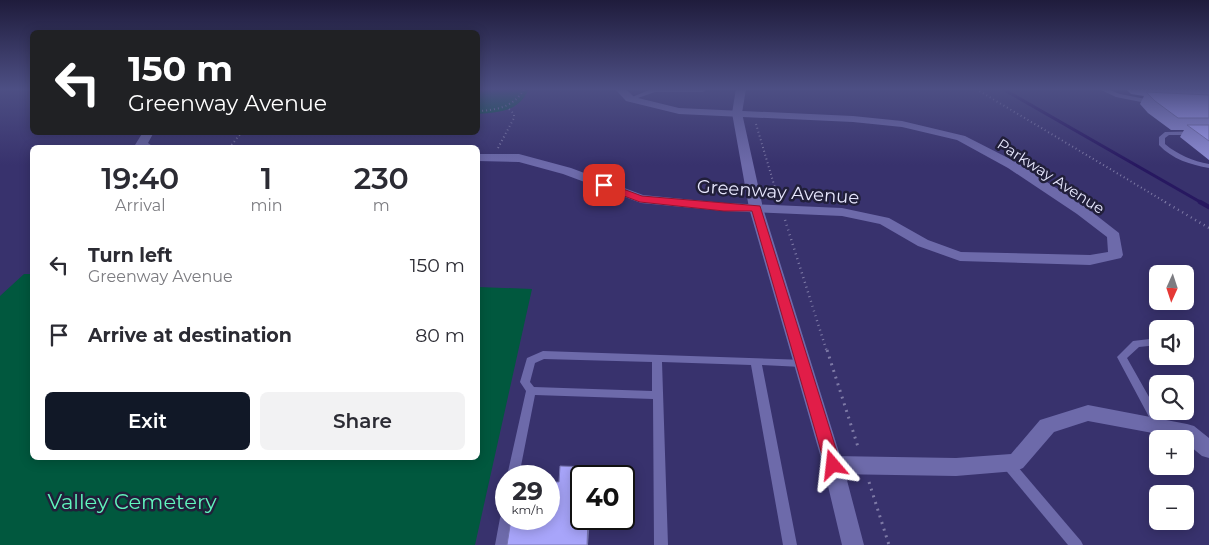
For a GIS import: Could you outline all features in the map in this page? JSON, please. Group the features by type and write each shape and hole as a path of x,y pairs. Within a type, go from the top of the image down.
{"street":[{"path":"745,114 756,208 833,465 853,545"},
{"name":"Parkway Avenue","path":"754,114 853,119 902,124 961,138 1012,165 1082,211 1114,236"},
{"name":"Greenway Avenue","path":"480,158 519,158 566,170 640,199 724,208 842,212 884,221 923,243 960,256 1090,260 1116,255 1114,236"},
{"path":"833,465 956,467 1016,462 1048,426 1088,413 1187,432 1209,450"}],"lane":[{"path":"1209,133 1167,133 1162,137 1162,144 1172,154 1209,166"},
{"path":"1149,342 1136,344 1122,357 1160,427"},
{"path":"515,465 531,391 525,382 532,361 544,355 802,363"},
{"path":"657,358 661,545"},
{"path":"756,362 790,545"},
{"path":"531,391 658,395"},
{"path":"1007,462 1076,545"},
{"path":"502,545 504,530"}],"path":[{"path":"493,158 514,118 514,114"},
{"path":"745,114 781,209 889,545"},
{"path":"1019,114 1209,228"},
{"path":"231,145 240,135"}],"green space":[{"name":"Valley Cemetery","path":"24,274 30,274 30,460 480,460 480,287 532,289 475,545 0,545 0,296"}],"building":[{"path":"1173,114 1209,114 1209,118 1178,118"},
{"path":"1187,125 1209,125 1209,141"},
{"path":"560,466 570,466 570,530 588,530 587,545 507,545 509,530 560,530"}],"waterway":[{"path":"1047,114 1202,203"},
{"path":"1200,202 1209,207"}],"route":[{"path":"604,185 640,199 724,208 756,208 833,465"}]}
